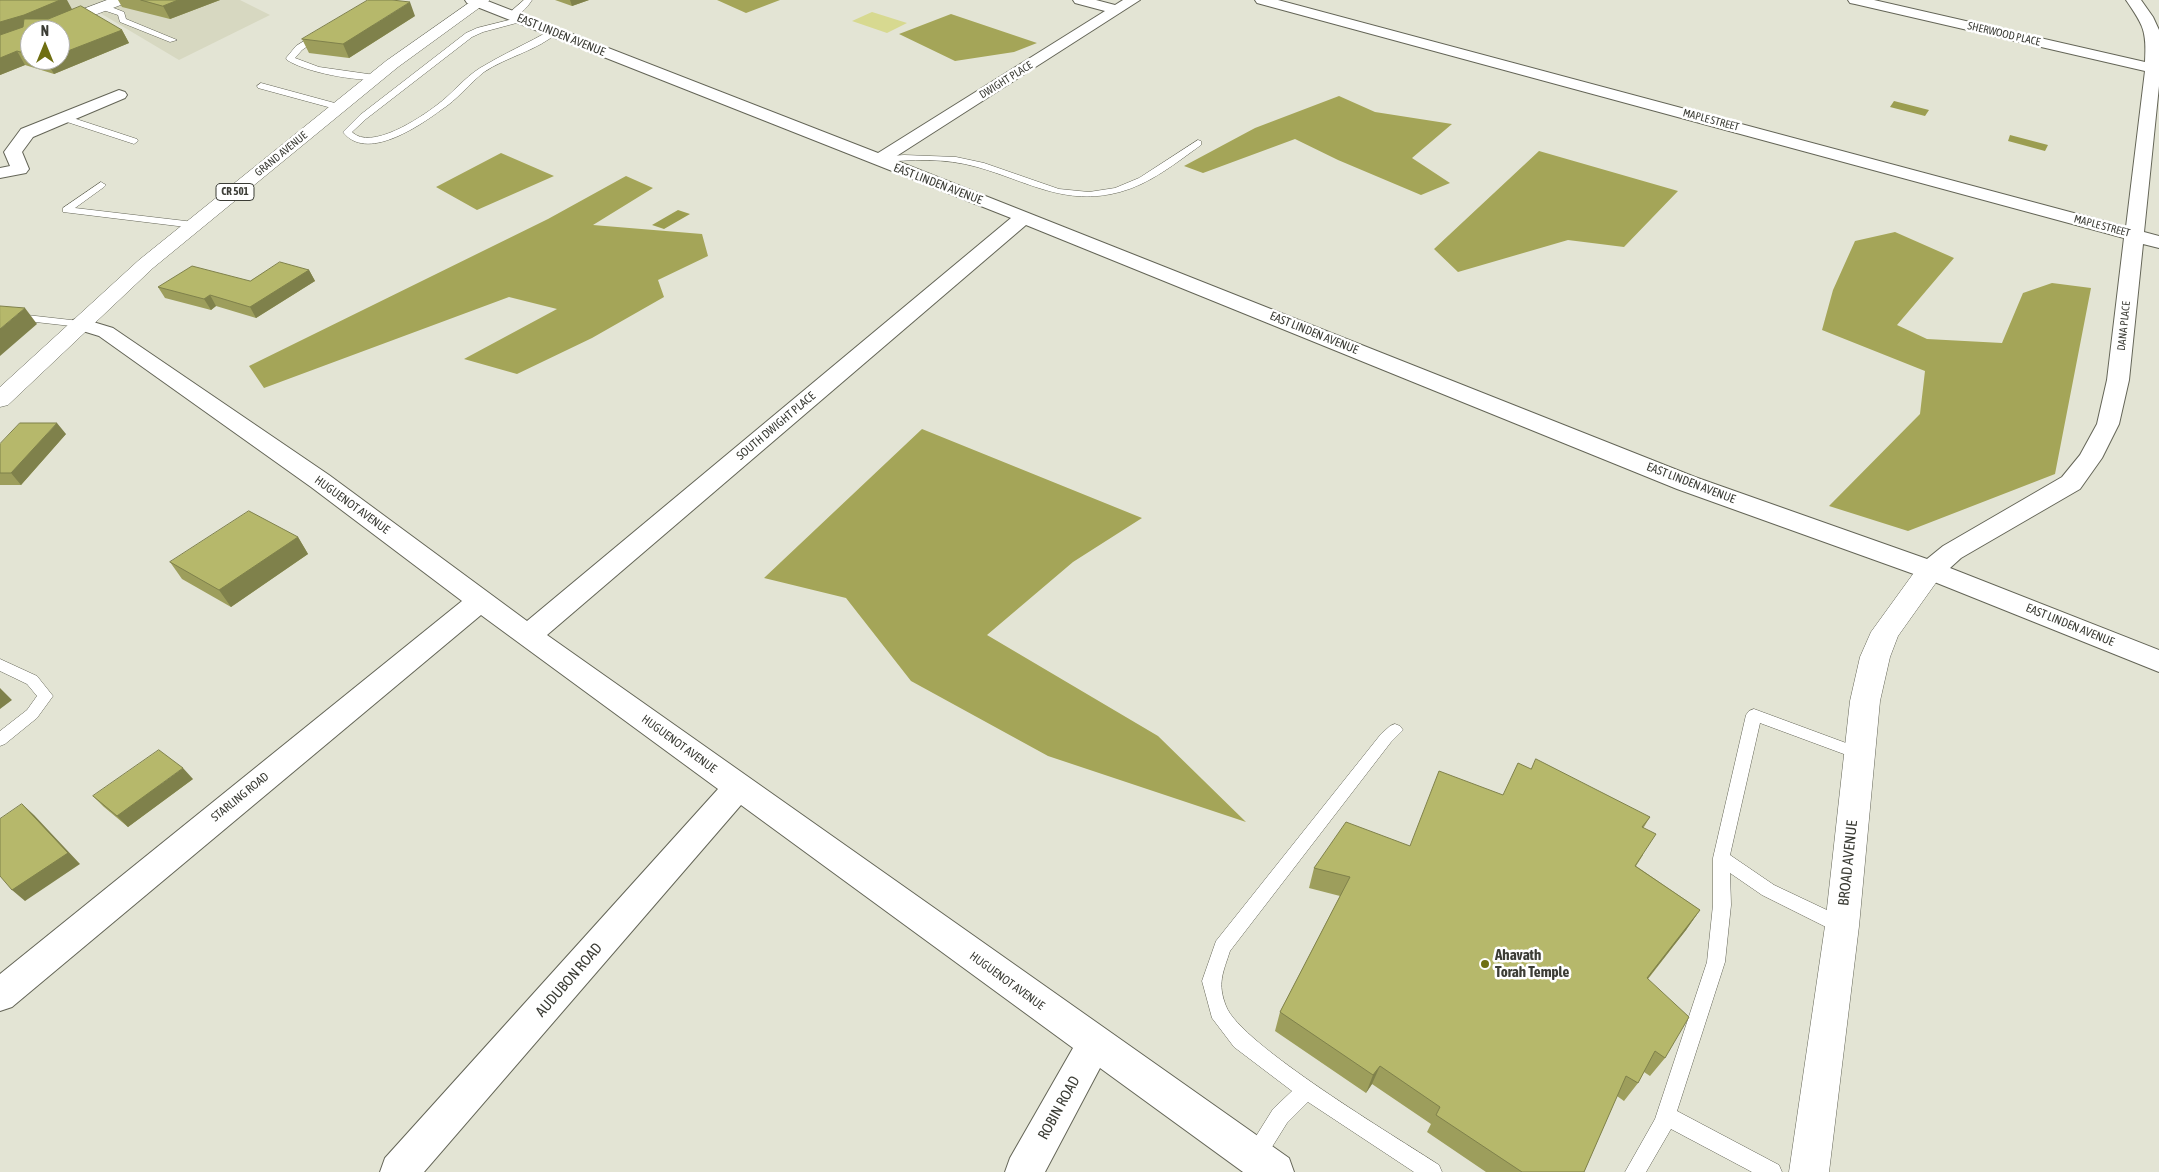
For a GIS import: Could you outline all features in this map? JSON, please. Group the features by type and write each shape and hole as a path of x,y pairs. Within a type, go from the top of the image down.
{"main road":[{"path":"68,20 122,0"},
{"name":"GRAND AVENUE","path":"0,400 132,276 375,77 478,1"},
{"name":"BROAD AVENUE","path":"1809,1172 1842,926 1865,701 1879,644 1893,620 1930,570"}],"street":[{"path":"1080,0 1116,10"},
{"name":"DWIGHT PLACE","path":"879,160 1133,0"},
{"name":"MAPLE STREET","path":"1262,0 2159,242"},
{"name":"SHERWOOD PLACE","path":"1855,0 2153,68"},
{"name":"EAST LINDEN AVENUE","path":"478,1 520,12 554,32 1024,217 1686,483 1930,570 2159,662"},
{"name":"DANA PLACE","path":"1930,570 1952,552 2071,483 2090,458 2108,424 2115,396 2153,68 2154,35 2145,9"},
{"path":"0,172 20,169 13,152 28,133 119,95"},
{"name":"SOUTH DWIGHT PLACE","path":"528,636 1024,217"},
{"name":"HUGUENOT AVENUE","path":"80,324 106,332 320,481 528,636 1265,1165"},
{"name":"STARLING ROAD","path":"0,995 481,600"},
{"name":"AUDUBON ROAD","path":"400,1172 738,787"},
{"name":"ROBIN ROAD","path":"1024,1172 1094,1044"}],"lane":[{"path":"103,7 121,14 123,20 173,40"},
{"path":"520,12 469,35 363,117 347,132 354,139 375,141 390,137 439,108 482,70 554,32"},
{"path":"328,30 299,48 290,58 300,64 330,72 375,77"},
{"path":"261,86 339,107"},
{"path":"64,118 134,141"},
{"path":"879,160 912,158 979,165 1075,196 1105,194 1142,182 1198,143"},
{"path":"101,185 66,210 194,225"},
{"path":"0,316 80,324"},
{"path":"0,666 32,680 46,696 32,714 0,740"},
{"path":"1635,1172 1666,1116 1716,962 1722,905 1721,858 1754,716 1860,754"},
{"path":"1395,730 1374,753 1222,947 1211,981 1218,1012 1241,1041 1307,1090 1432,1172"},
{"path":"1721,858 1768,890 1842,926"},
{"path":"1265,1165 1280,1116 1307,1090"},
{"path":"1666,1116 1772,1172"}],"shaded area":[{"path":"0,0 240,0 270,15 179,60 95,10 62,20 20,20"},
{"path":"717,0 780,0 746,13"},
{"path":"951,14 1037,43 1014,52 955,61 899,34"},
{"path":"1339,96 1375,112 1452,124 1412,158 1450,183 1421,195 1338,160 1295,139 1203,173 1184,166 1255,128"},
{"path":"1894,101 1929,110 1925,116 1890,107"},
{"path":"2010,135 2048,145 2045,151 2008,141"},
{"path":"1539,151 1678,191 1624,247 1568,240 1458,272 1434,249"},
{"path":"501,153 554,176 477,210 436,187"},
{"path":"626,176 653,188 593,225 702,234 708,256 658,280 664,297 592,338 517,374 464,359 557,309 509,297 264,388 249,366 548,219"},
{"path":"678,210 690,214 664,229 652,225"},
{"path":"1895,232 1954,258 1897,325 1927,339 2002,343 2023,293 2052,283 2091,288 2055,474 1908,531 1829,506 1920,414 1925,371 1822,330 1833,290 1855,241"},
{"path":"922,429 1142,518 1073,562 987,635 1158,736 1246,822 1048,756 911,681 846,598 764,578"}],"green space":[{"path":"872,12 907,23 887,33 852,21"}],"building":[{"path":"0,0 60,0 24,15 0,22"},
{"path":"141,0 178,0 163,6"},
{"path":"368,0 410,2 343,44 302,39"},
{"path":"81,6 122,30 70,50 70,20 24,20 48,19"},
{"path":"20,28 20,52 17,51 0,58 0,35"},
{"path":"280,262 309,270 250,307 210,295 204,299 158,287 192,266 250,281"},
{"path":"0,306 25,308 0,329"},
{"path":"20,423 57,423 11,473 0,473 0,444"},
{"path":"249,511 298,537 219,590 170,562"},
{"path":"159,750 183,768 117,816 93,796"},
{"name":"Ahavath Torah Temple","path":"1536,759 1650,817 1642,827 1656,834 1635,866 1700,910 1647,978 1689,1017 1665,1058 1655,1051 1638,1083 1626,1076 1584,1172 1522,1172 1436,1115 1440,1107 1380,1066 1373,1075 1280,1012 1350,877 1314,868 1346,822 1410,846 1439,771 1503,795 1518,763 1531,769"},
{"path":"22,804 68,853 12,890 0,876 0,819"}],"place":[{"name":"Ahavath Torah Temple","path":"1485,964"}]}
